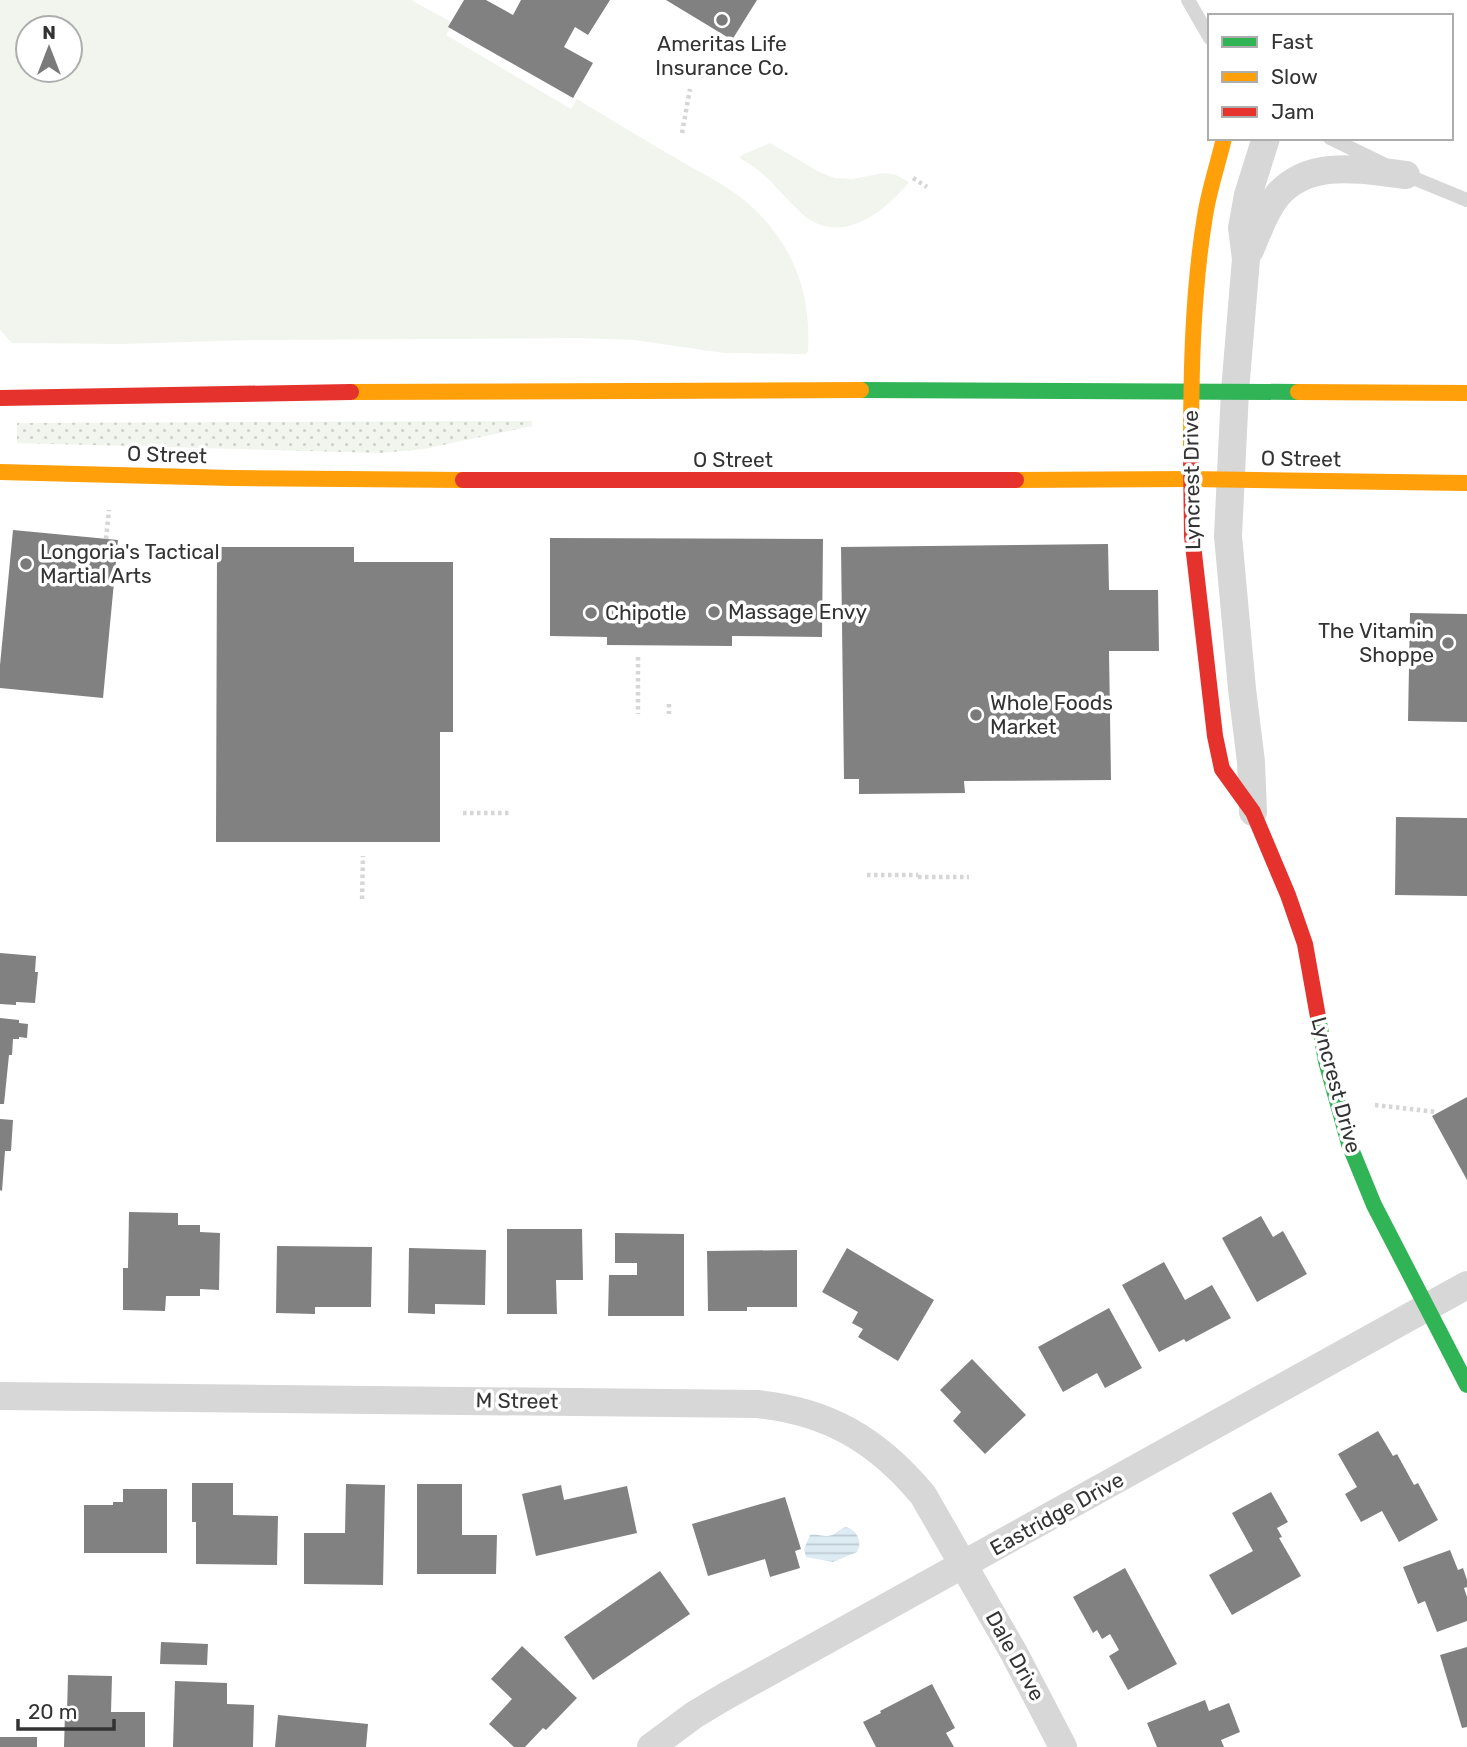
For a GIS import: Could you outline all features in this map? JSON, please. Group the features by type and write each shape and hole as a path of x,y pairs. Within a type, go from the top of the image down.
{"main road":[{"name":"Lyncrest Drive","path":"1224,140 1205,215 1196,295 1190,478 1194,560 1222,769 1253,812 1288,895 1305,944 1326,1061 1349,1144 1374,1205 1467,1385"},
{"path":"0,398 454,390 1467,393"},
{"name":"O Street","path":"0,472 512,481 1190,478 1467,483"}],"street":[{"name":"Lyncrest Drive","path":"1253,812 1251,762 1228,550 1234,391 1246,259 1242,229 1248,195 1265,140"},
{"path":"1246,259 1266,213 1290,183 1315,172 1346,168 1406,175"},
{"name":"Eastridge Drive","path":"651,1747 694,1715 724,1697 1467,1285"},
{"name":"M Street","path":"0,1396 784,1406 814,1414 845,1429 904,1472 923,1495 964,1565"},
{"name":"Dale Drive","path":"964,1565 1063,1747"}],"lane":[{"path":"1188,0 1208,35"},
{"path":"1335,140 1406,175 1467,200"}],"path":[{"path":"682,133 691,89"},
{"path":"913,178 927,187"},
{"path":"106,539 109,506"},
{"path":"638,657 638,714"},
{"path":"669,704 669,714"},
{"path":"463,813 512,813"},
{"path":"362,899 363,856"},
{"path":"867,875 969,877"},
{"path":"1372,1105 1437,1112"}],"shaded area":[{"path":"0,0 411,0 453,23 446,35 571,109 577,99 739,196 771,228 794,265 806,306 808,328 806,354 724,353 634,340 580,338 12,343 0,330"},
{"path":"770,143 821,173 835,178 852,179 885,173 909,182 886,206 872,216 843,227 828,227 813,221 798,210 765,176 741,159 742,155"},
{"path":"532,421 532,426 424,449 381,453 17,443 17,423"},
{"path":"846,1527 858,1537 857,1552 833,1562 806,1557 804,1549 810,1535 829,1536"}],"building":[{"path":"464,0 486,0 513,15 521,0 610,0 588,35 575,27 564,47 593,63 573,98 448,27"},
{"name":"Ameritas Life Insurance Co.","path":"666,0 757,0 732,40"},
{"path":"13,530 118,540 103,698 0,688"},
{"path":"550,538 823,539 822,637 732,636 732,646 607,645 607,637 550,636"},
{"name":"Whole Foods Market","path":"1108,544 1109,590 1158,590 1159,651 1109,651 1111,780 964,781 965,793 859,794 859,779 844,779 841,547"},
{"path":"217,547 354,547 354,562 453,562 453,732 440,732 440,842 216,842"},
{"path":"1410,613 1467,614 1467,722 1408,721"},
{"path":"1396,817 1467,818 1467,896 1395,895"},
{"path":"0,953 36,956 35,972 38,972 35,1003 0,1004"},
{"path":"0,1018 28,1024 27,1038 13,1039 4,1104 0,1104"},
{"path":"1467,1097 1467,1180 1432,1116"},
{"path":"0,1119 13,1120 11,1151 5,1151 2,1191 0,1190"},
{"path":"129,1212 178,1213 178,1225 200,1225 200,1232 220,1233 219,1290 200,1289 200,1296 166,1296 165,1311 123,1310 123,1268 128,1268"},
{"path":"1261,1216 1273,1237 1283,1231 1307,1274 1257,1302 1222,1238"},
{"path":"507,1229 582,1229 583,1280 556,1280 557,1314 507,1314"},
{"path":"615,1233 684,1234 684,1316 608,1316 609,1275 637,1275 637,1263 615,1263"},
{"path":"277,1246 372,1247 371,1307 315,1307 315,1314 276,1313"},
{"path":"409,1248 486,1250 485,1305 435,1304 435,1314 408,1313"},
{"path":"847,1248 934,1300 898,1361 858,1337 863,1329 852,1323 858,1312 822,1292"},
{"path":"797,1250 797,1307 747,1307 747,1311 708,1311 707,1251"},
{"path":"1164,1262 1185,1300 1212,1285 1231,1318 1186,1342 1184,1339 1159,1352 1122,1285"},
{"path":"1109,1308 1142,1368 1105,1388 1097,1373 1063,1392 1038,1347"},
{"path":"972,1359 1026,1415 985,1454 953,1421 961,1412 940,1390"},
{"path":"1378,1431 1393,1456 1397,1454 1414,1485 1418,1483 1438,1520 1399,1542 1382,1511 1361,1522 1345,1494 1357,1487 1338,1454"},
{"path":"192,1483 233,1483 233,1515 278,1516 277,1565 196,1564"},
{"path":"346,1484 385,1485 383,1585 304,1584 304,1533 345,1533"},
{"path":"417,1484 462,1484 462,1535 497,1535 496,1574 417,1574"},
{"path":"561,1485 564,1500 627,1486 637,1533 536,1556 522,1494"},
{"path":"123,1489 167,1489 167,1553 84,1553 84,1505 113,1505 113,1502 123,1502"},
{"path":"1271,1492 1288,1522 1277,1528 1282,1537 1279,1538 1301,1576 1232,1615 1209,1575 1253,1551 1232,1513"},
{"path":"785,1497 801,1549 795,1551 800,1568 770,1577 765,1559 708,1576 692,1524"},
{"path":"1450,1550 1458,1570 1463,1568 1467,1580 1467,1587 1464,1588 1467,1597 1467,1621 1437,1632 1425,1601 1418,1604 1403,1567"},
{"path":"1125,1568 1177,1664 1128,1690 1109,1656 1119,1650 1110,1634 1102,1639 1097,1630 1093,1633 1073,1597"},
{"path":"660,1571 690,1614 593,1680 564,1637"},
{"path":"161,1642 208,1644 207,1665 160,1664"},
{"path":"522,1646 577,1698 525,1747 514,1747 489,1724 512,1699 491,1679"},
{"path":"1467,1647 1467,1727 1462,1728 1440,1655"},
{"path":"68,1675 112,1676 111,1712 145,1712 145,1747 64,1747"},
{"path":"175,1681 227,1683 227,1704 254,1705 253,1747 173,1747"},
{"path":"932,1684 955,1728 946,1733 954,1747 876,1747 863,1722"},
{"path":"1205,1700 1209,1711 1229,1703 1240,1732 1221,1740 1224,1747 1157,1747 1147,1723"},
{"path":"278,1715 368,1724 366,1747 275,1747"},
{"path":"0,1737 37,1737 37,1747 0,1747"}],"traffic: fast":[{"path":"861,390 1298,392"},
{"path":"1318,1017 1326,1061 1349,1144 1374,1205 1467,1385"}],"traffic: slow":[{"path":"1191,457 1197,276 1207,206 1224,140"},
{"path":"351,392 861,390"},
{"path":"1298,392 1467,393"},
{"path":"0,472 463,480"},
{"path":"1016,480 1190,479 1467,483"}],"traffic: jam":[{"path":"0,398 351,392"},
{"path":"1191,457 1192,536 1215,736 1222,769 1253,812 1288,895 1305,944 1318,1017"},
{"path":"463,480 1016,480"}],"place":[{"name":"Ameritas Life Insurance Co.","path":"722,20"},
{"name":"Longoria's Tactical Martial Arts","path":"26,564"},
{"name":"Massage Envy","path":"714,612"},
{"name":"Chipotle","path":"591,613"},
{"name":"The Vitamin Shoppe","path":"1448,643"},
{"name":"Whole Foods Market","path":"976,715"}]}
